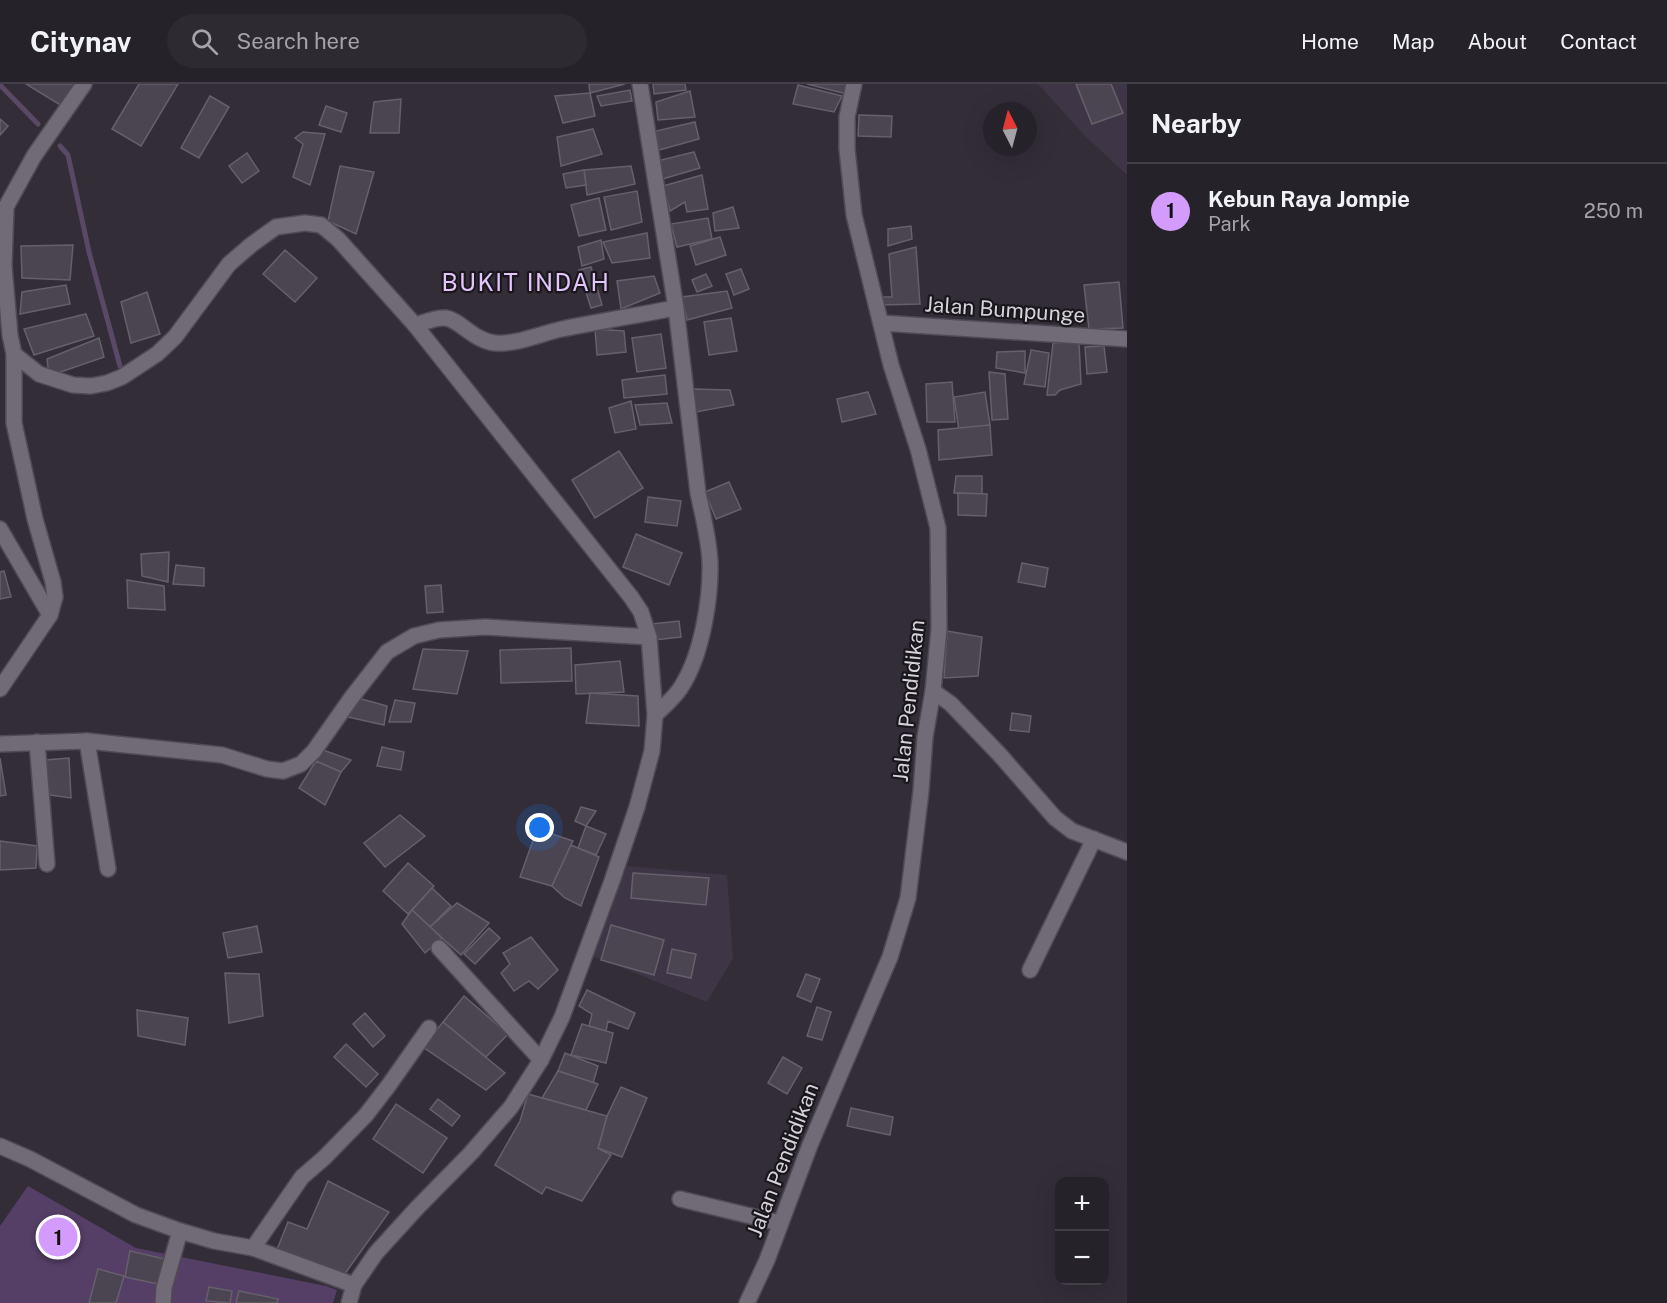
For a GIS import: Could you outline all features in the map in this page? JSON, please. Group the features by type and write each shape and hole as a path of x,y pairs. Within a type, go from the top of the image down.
{"street":[{"path":"0,689 50,615 55,597 14,423 14,354 10,335 4,266 6,207 34,156 84,84"},
{"path":"640,84 676,308 698,493 710,562 706,613 697,654 683,686 655,715"},
{"name":"Jalan Pendidikan","path":"747,1303 767,1260 810,1145 890,957 908,898 939,629 938,528 918,449 891,364 854,215 847,149 847,117 854,84"},
{"path":"14,354 39,374 73,385 91,386 122,378 157,354 175,337 229,264 244,251 276,227 305,223 321,225 338,238 415,325 631,597 641,612 650,637 655,715 652,751 634,818 562,1017 541,1060 511,1107 376,1253 354,1285 349,1303"},
{"path":"415,325 436,318 451,319 473,335 496,343 524,340 560,329 676,308"},
{"name":"Jalan Bumpunge","path":"881,322 1127,339"},
{"path":"0,529 50,615"},
{"path":"0,744 87,741 222,755 267,770 283,771 300,764 314,751 387,652 414,636 439,630 485,627 650,637"},
{"path":"933,691 951,704 1000,754 1055,818 1072,831 1127,852"},
{"path":"87,741 108,869"},
{"path":"38,742 47,864"},
{"path":"1030,969 1094,839"},
{"path":"439,948 541,1060"},
{"path":"253,1248 302,1177 324,1158 366,1114 429,1028"},
{"path":"0,1146 30,1159 136,1215 180,1231 253,1248 354,1285"},
{"path":"680,1199 780,1223"},
{"path":"163,1303 164,1288 180,1231"}],"shaded area":[{"path":"1038,84 1127,84 1127,175 1084,135"},
{"path":"627,866 727,875 733,958 707,1002 593,956"},
{"path":"28,1186 136,1248 326,1286 337,1290 333,1303 0,1303 0,1226"}],"building":[{"path":"26,84 75,84 62,106"},
{"path":"139,84 178,84 141,146 112,129"},
{"path":"589,84 625,84 590,93"},
{"path":"653,84 685,84 686,90 654,94"},
{"path":"807,84 850,84 847,94"},
{"path":"1076,84 1111,84 1123,113 1092,124"},
{"path":"798,85 842,96 834,112 793,104"},
{"path":"630,90 632,101 601,106 597,96"},
{"path":"690,91 695,117 658,120 656,102"},
{"path":"590,93 595,116 563,123 555,96"},
{"path":"210,96 229,107 199,158 181,148"},
{"path":"401,99 399,133 370,133 374,102"},
{"path":"326,106 347,113 341,132 319,125"},
{"path":"859,115 892,116 891,137 858,136"},
{"path":"0,119 8,126 0,135"},
{"path":"695,122 699,139 659,150 656,131"},
{"path":"593,129 602,154 561,166 557,137"},
{"path":"303,132 325,134 310,185 293,177 303,144 295,138"},
{"path":"694,152 700,168 659,180 653,162"},
{"path":"247,153 259,171 242,183 229,166"},
{"path":"340,166 374,172 356,234 328,221"},
{"path":"631,166 635,184 587,195 584,170"},
{"path":"584,170 586,185 566,188 563,174"},
{"path":"702,175 708,209 687,212 685,202 670,211 663,186"},
{"path":"637,191 642,222 611,230 604,197"},
{"path":"599,198 606,230 579,236 571,205"},
{"path":"733,207 739,228 715,231 713,213"},
{"path":"708,218 712,239 677,247 671,224"},
{"path":"911,226 912,239 888,246 888,229"},
{"path":"647,233 650,258 612,263 603,242"},
{"path":"720,237 726,255 696,265 690,246"},
{"path":"601,240 604,259 582,266 578,247"},
{"path":"73,245 70,280 22,278 21,246"},
{"path":"916,247 920,304 881,305 880,297 892,297 889,254"},
{"path":"285,250 317,278 295,302 263,274"},
{"path":"591,267 602,305 591,308 579,270"},
{"path":"741,269 749,289 734,295 726,274"},
{"path":"706,274 712,286 697,292 692,280"},
{"path":"654,276 660,293 621,309 617,281"},
{"path":"1119,282 1123,328 1089,329 1084,285"},
{"path":"66,285 70,304 20,314 22,292"},
{"path":"727,291 732,308 687,320 682,297"},
{"path":"147,292 160,334 131,343 121,302"},
{"path":"86,314 94,336 34,355 24,329"},
{"path":"731,318 737,351 709,355 704,322"},
{"path":"595,329 624,331 626,352 597,355"},
{"path":"661,334 666,368 637,372 632,338"},
{"path":"99,338 104,357 49,376 47,359"},
{"path":"1079,342 1081,384 1060,390 1055,395 1047,395 1053,343"},
{"path":"1104,346 1107,372 1087,374 1085,347"},
{"path":"1031,350 1049,353 1045,387 1024,384"},
{"path":"1025,351 1025,373 996,368 997,352"},
{"path":"989,372 1005,374 1008,419 992,420"},
{"path":"665,375 667,394 624,398 622,380"},
{"path":"952,382 955,422 927,422 926,384"},
{"path":"692,389 730,390 734,405 696,412"},
{"path":"868,392 876,414 842,422 837,399"},
{"path":"985,392 990,425 959,430 954,397"},
{"path":"631,401 636,429 615,433 609,408"},
{"path":"667,403 672,423 640,425 635,405"},
{"path":"990,425 992,455 939,460 938,430"},
{"path":"619,451 643,488 595,518 572,480"},
{"path":"956,476 982,476 982,494 954,493"},
{"path":"729,482 741,509 716,519 705,492"},
{"path":"958,493 987,494 986,516 958,515"},
{"path":"648,497 681,501 677,526 645,522"},
{"path":"636,534 682,553 669,585 623,567"},
{"path":"169,552 168,582 142,576 141,554"},
{"path":"1022,563 1048,568 1045,587 1018,582"},
{"path":"176,565 204,568 204,586 173,584"},
{"path":"4,571 11,597 0,599 0,572"},
{"path":"127,580 164,586 165,610 128,608"},
{"path":"441,585 443,612 427,613 425,586"},
{"path":"679,621 681,637 654,640 652,624"},
{"path":"947,631 982,637 978,676 944,678"},
{"path":"571,648 572,681 501,683 500,650"},
{"path":"423,649 468,651 457,694 413,689"},
{"path":"620,661 624,692 576,694 575,665"},
{"path":"590,693 638,696 639,726 586,723"},
{"path":"358,698 387,706 384,725 348,717"},
{"path":"395,700 415,703 411,722 389,722"},
{"path":"1012,713 1031,716 1029,732 1010,730"},
{"path":"382,747 404,752 401,770 377,766"},
{"path":"323,750 351,760 341,772 316,761"},
{"path":"0,758 6,795 0,796"},
{"path":"69,758 71,798 50,795 45,760"},
{"path":"316,761 341,772 325,805 299,788"},
{"path":"581,807 596,811 586,826 575,821"},
{"path":"400,815 425,836 385,867 364,843"},
{"path":"586,826 606,834 596,855 578,848"},
{"path":"537,829 573,841 552,886 520,877"},
{"path":"0,841 37,846 36,868 0,870"},
{"path":"571,845 599,857 581,906 565,898 552,886"},
{"path":"408,863 434,886 408,914 383,891"},
{"path":"633,873 709,878 706,905 631,898"},
{"path":"432,888 451,906 430,927 412,910"},
{"path":"457,903 489,923 461,955 430,927"},
{"path":"412,910 442,938 425,953 402,924"},
{"path":"611,925 664,940 654,975 601,960"},
{"path":"257,926 262,952 228,958 223,933"},
{"path":"489,928 500,938 475,964 464,954"},
{"path":"531,937 558,970 538,989 529,981 514,991 501,973 510,964 503,953"},
{"path":"672,949 696,954 691,978 667,973"},
{"path":"225,973 259,974 263,1016 229,1023"},
{"path":"806,974 820,979 811,1002 797,996"},
{"path":"587,990 635,1013 628,1029 608,1021 606,1031 589,1026 592,1014 579,1006"},
{"path":"464,996 508,1034 486,1057 443,1022"},
{"path":"817,1007 831,1012 822,1040 807,1036"},
{"path":"137,1010 188,1018 185,1045 138,1036"},
{"path":"365,1013 385,1036 373,1047 353,1024"},
{"path":"443,1022 505,1073 486,1090 423,1047"},
{"path":"582,1024 613,1033 606,1063 571,1055"},
{"path":"346,1044 378,1074 366,1087 334,1057"},
{"path":"565,1053 598,1066 593,1083 558,1071"},
{"path":"783,1057 802,1068 787,1094 768,1083"},
{"path":"558,1071 598,1084 586,1110 542,1098"},
{"path":"621,1087 647,1098 622,1157 598,1148 607,1116"},
{"path":"528,1094 607,1116 598,1148 611,1155 582,1201 546,1187 542,1194 495,1165 520,1121"},
{"path":"438,1099 460,1116 452,1126 430,1109"},
{"path":"396,1104 447,1138 423,1173 373,1139"},
{"path":"851,1108 893,1117 890,1135 847,1126"},
{"path":"328,1181 389,1212 344,1275 276,1252 288,1222 307,1229"},
{"path":"130,1251 169,1260 163,1285 125,1277"},
{"path":"98,1269 124,1276 116,1303 89,1303"},
{"path":"209,1287 232,1291 230,1303 206,1301"},
{"path":"239,1291 278,1299 277,1303 236,1303"}],"waterway":[{"path":"0,85 38,124"},
{"path":"60,146 68,155 89,252 120,366"}],"place":[{"name":"Kebun Raya Jompie","path":"58,1237"}],"district":[{"name":"BUKIT INDAH","path":"526,283"}]}
